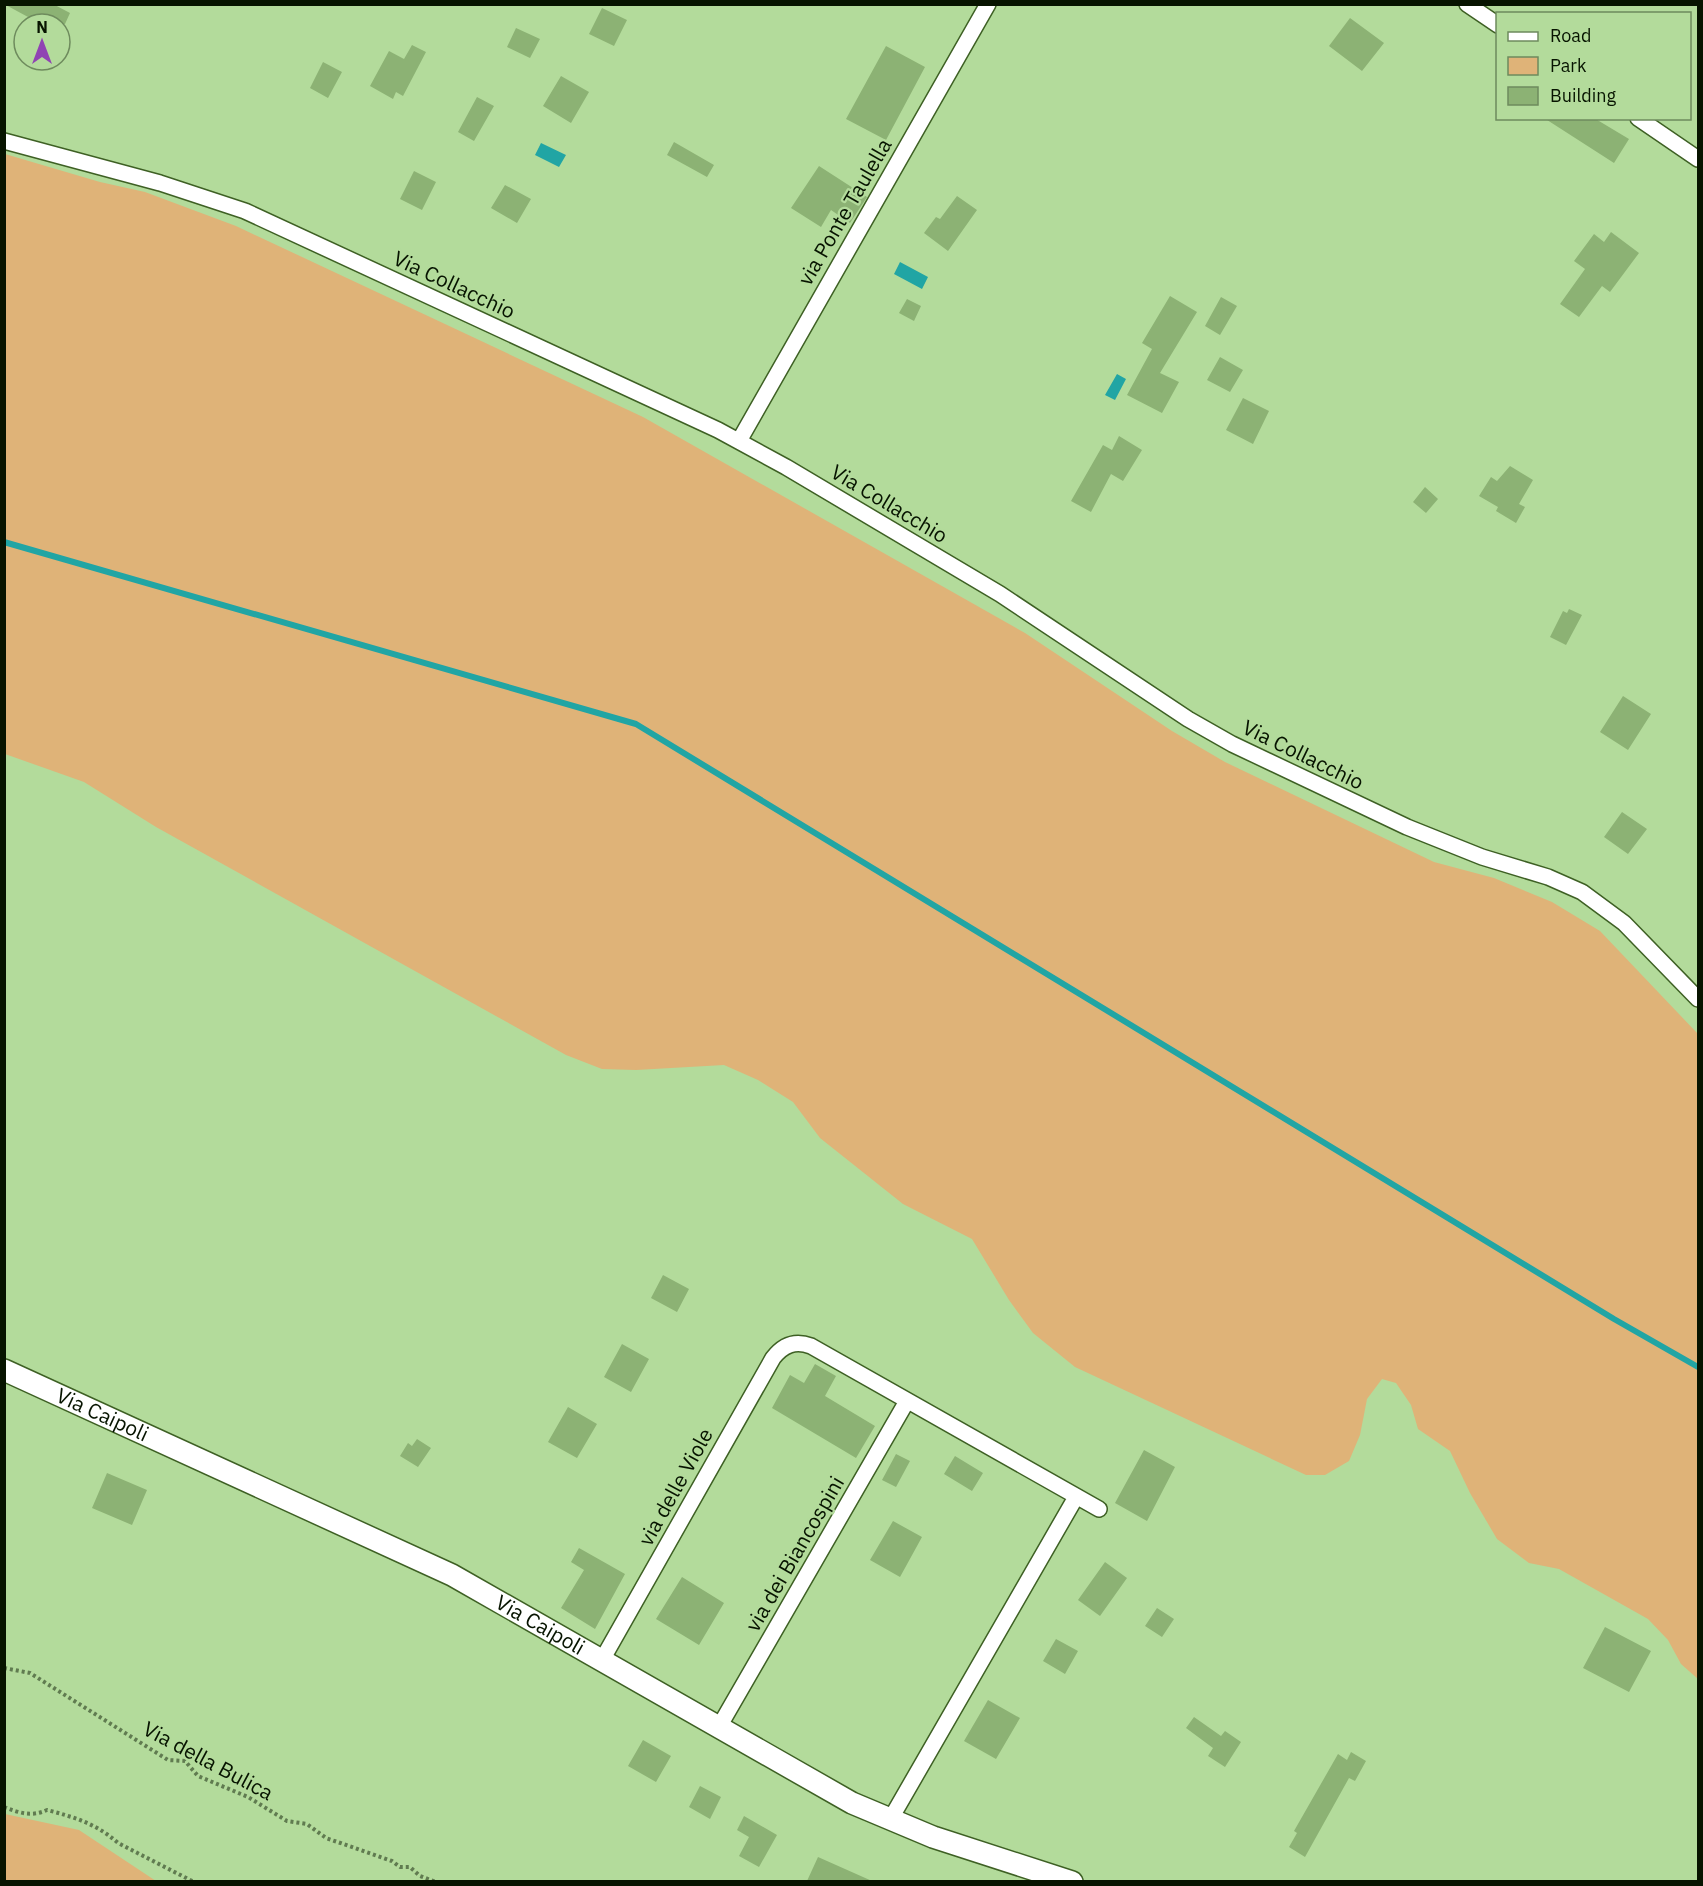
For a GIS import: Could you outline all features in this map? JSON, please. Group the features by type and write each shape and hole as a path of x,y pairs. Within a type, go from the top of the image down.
{"street":[{"name":"via Ponte Taulella","path":"739,441 988,4"},
{"path":"1467,4 1496,24"},
{"path":"1641,120 1698,159"},
{"name":"Via Collacchio","path":"4,141 140,177 245,211 739,441 1000,594 1188,719 1232,744 1407,827 1482,857 1548,877 1582,892 1624,922 1698,999"},
{"name":"via delle Viole","path":"602,1660 773,1358 783,1347 793,1343 811,1346 907,1401"},
{"name":"Via Caipoli","path":"4,1370 405,1552 474,1587 841,1797 933,1838 1072,1881"},
{"path":"907,1401 1099,1509"},
{"name":"via dei Biancospini","path":"719,1727 907,1401"},
{"path":"890,1820 1076,1497"}],"path":[{"name":"Via della Bulica","path":"4,1668 30,1673 168,1760 185,1761 198,1776 248,1797 287,1821 307,1824 326,1838 392,1861 400,1868 410,1868 420,1876 436,1881"},
{"path":"4,1807 22,1814 40,1813 47,1810 79,1818 108,1834 118,1843 194,1881"}],"green space":[{"path":"5,154 100,182 145,192 236,226 643,417 1025,633 1172,731 1225,762 1434,862 1494,878 1552,902 1600,931 1698,1034 1698,1679 1681,1664 1668,1640 1648,1619 1559,1569 1529,1563 1497,1539 1470,1493 1450,1451 1418,1429 1411,1405 1396,1383 1382,1379 1367,1399 1360,1435 1349,1461 1325,1475 1306,1475 1075,1367 1033,1333 1009,1300 972,1239 903,1204 820,1138 793,1102 758,1080 724,1065 636,1070 602,1069 566,1055 156,827 84,782 5,754"},
{"path":"5,1814 79,1830 156,1881 5,1881"}],"water":[{"path":"541,143 566,155 559,167 535,155"},
{"path":"900,262 928,277 922,289 894,274"},
{"path":"1117,374 1126,379 1115,400 1105,395"}],"building":[{"path":"4,4 53,4 68,12 19,12"},
{"path":"602,8 627,20 614,46 589,34"},
{"path":"1350,18 1384,43 1362,71 1329,46"},
{"path":"516,28 540,39 530,58 507,47"},
{"path":"412,45 426,52 403,96 396,92 393,99 370,86 389,51 404,59"},
{"path":"886,46 925,67 886,140 846,119"},
{"path":"323,62 342,72 328,98 310,88"},
{"path":"561,76 589,92 571,123 543,106"},
{"path":"477,97 494,106 474,141 458,132"},
{"path":"1547,120 1597,120 1629,139 1614,163"},
{"path":"674,142 714,165 707,177 667,155"},
{"path":"819,166 867,197 850,223 831,210 821,227 791,208"},
{"path":"414,171 436,182 422,210 400,199"},
{"path":"505,185 531,199 517,223 491,208"},
{"path":"957,196 977,210 948,251 924,233 936,217 940,219"},
{"path":"1611,232 1639,253 1610,292 1602,286 1579,317 1560,304 1585,269 1574,261 1594,234 1604,242"},
{"path":"1170,296 1197,312 1160,373 1179,382 1162,413 1127,395 1152,349 1142,343"},
{"path":"1221,297 1237,306 1220,335 1205,326"},
{"path":"907,299 921,306 914,321 899,313"},
{"path":"1220,357 1243,370 1230,392 1207,380"},
{"path":"1243,398 1269,411 1253,444 1226,430"},
{"path":"1119,436 1142,450 1123,481 1111,474 1091,512 1071,501 1103,445 1112,450"},
{"path":"1510,466 1533,480 1519,504 1525,507 1516,523 1496,511 1498,507 1479,496 1491,477 1497,481"},
{"path":"1425,487 1438,499 1426,513 1413,502"},
{"path":"1569,609 1582,615 1566,645 1550,637 1563,611 1567,613"},
{"path":"1623,696 1651,714 1628,750 1600,732"},
{"path":"1622,812 1647,829 1628,854 1604,837"},
{"path":"663,1275 689,1289 677,1312 651,1298"},
{"path":"622,1344 649,1359 631,1392 604,1377"},
{"path":"815,1364 836,1376 825,1396 875,1426 856,1458 772,1408 790,1375 804,1383"},
{"path":"568,1407 597,1424 577,1458 548,1442"},
{"path":"417,1439 431,1448 418,1467 400,1456 408,1443 412,1446"},
{"path":"1144,1450 1175,1467 1147,1521 1115,1503"},
{"path":"896,1454 910,1461 896,1487 882,1480"},
{"path":"955,1456 983,1473 972,1491 944,1474"},
{"path":"107,1473 147,1490 132,1525 92,1508"},
{"path":"893,1521 922,1537 900,1577 870,1560"},
{"path":"579,1548 625,1574 595,1629 561,1608 584,1570 571,1562"},
{"path":"1105,1562 1127,1578 1100,1616 1078,1600"},
{"path":"682,1577 724,1603 699,1645 656,1619"},
{"path":"1157,1608 1174,1619 1162,1637 1145,1626"},
{"path":"1605,1627 1651,1651 1629,1692 1583,1668"},
{"path":"1056,1639 1078,1651 1065,1674 1043,1661"},
{"path":"988,1700 1020,1718 996,1759 964,1741"},
{"path":"1194,1717 1221,1736 1225,1731 1241,1742 1225,1767 1208,1756 1213,1748 1186,1728"},
{"path":"643,1740 671,1756 656,1782 628,1766"},
{"path":"1351,1752 1366,1761 1355,1781 1349,1778 1305,1857 1289,1847 1297,1833 1294,1831 1338,1754 1347,1760"},
{"path":"700,1786 721,1797 710,1819 689,1807"},
{"path":"744,1816 777,1835 759,1867 739,1856 749,1837 737,1830"},
{"path":"818,1857 872,1881 807,1881"}],"waterway":[{"path":"4,542 636,724 1614,1319 1698,1367"}]}
